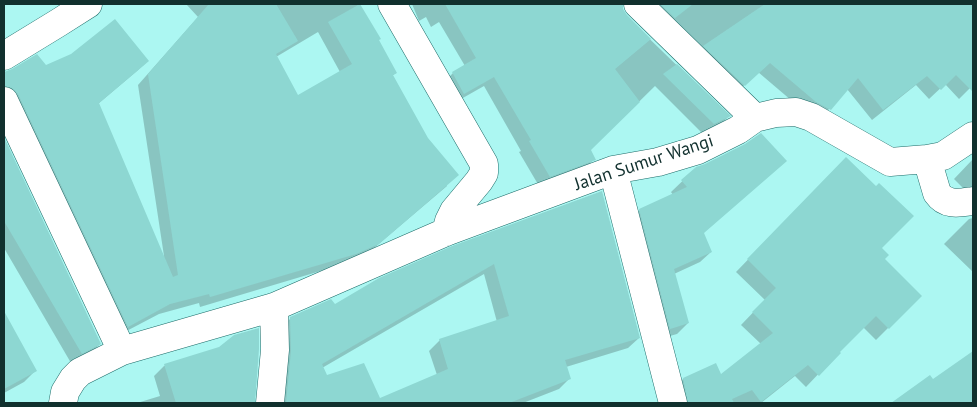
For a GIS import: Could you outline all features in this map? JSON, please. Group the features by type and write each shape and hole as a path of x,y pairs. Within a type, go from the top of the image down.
{"street":[{"path":"392,4 484,164 484,173 480,181 454,211 446,232"},
{"path":"638,4 755,118"},
{"path":"4,56 58,24 84,5"},
{"path":"4,101 122,351"},
{"name":"Jalan Sumur Wangi","path":"64,403 65,392 72,379 80,372 122,351 274,307 446,232 613,170 658,162 698,150 738,130 755,118 776,112 796,112 811,117 890,162 943,156 973,136"},
{"path":"927,159 940,198 946,202 973,202"},
{"path":"613,170 674,403"},
{"path":"270,403 275,350 274,307"}],"building":[{"path":"209,4 276,4 298,41 276,54 298,95 352,64 328,22 360,4 381,39 379,40 397,73 393,75 428,138 459,175 379,244 356,254 210,297 209,294 170,304 128,327 18,94 12,88 4,86 4,72 37,54 46,65 71,54 115,19 149,61 99,103 173,277 178,275 148,74"},
{"path":"445,4 623,4 623,9 627,15 651,39 615,69 640,102 591,150 596,160 550,177 529,141 531,140 494,77 464,94 452,72 476,58"},
{"path":"660,4 693,4 675,18"},
{"path":"765,4 973,4 973,92 956,75 941,90 927,76 883,110 858,78 831,110 816,102 770,63 745,86 703,46"},
{"path":"677,64 731,116 714,124 663,74"},
{"path":"761,133 787,161 704,233 712,252 674,269 689,323 670,329 639,209 687,187 681,180 696,167 745,144"},
{"path":"4,137 101,344 82,354 4,221"},
{"path":"846,157 876,186 879,183 914,216 882,248 889,255 885,259 922,296 889,329 876,316 819,376 808,365 761,402 752,390 732,399 734,403 688,403 683,378 716,363 721,374 773,333 752,312 776,288 747,259"},
{"path":"602,191 640,338 565,360 571,379 509,403 286,403 291,351 290,317 331,299 335,304 379,278 452,246","holes":["494,264 509,316 439,339 448,369 380,398 364,363 327,375 322,364"]},
{"path":"4,311 37,371 4,389"},
{"path":"259,328 255,403 176,403 164,364 219,347 234,335"},
{"path":"973,351 973,403 891,403 930,375 933,379"}]}
